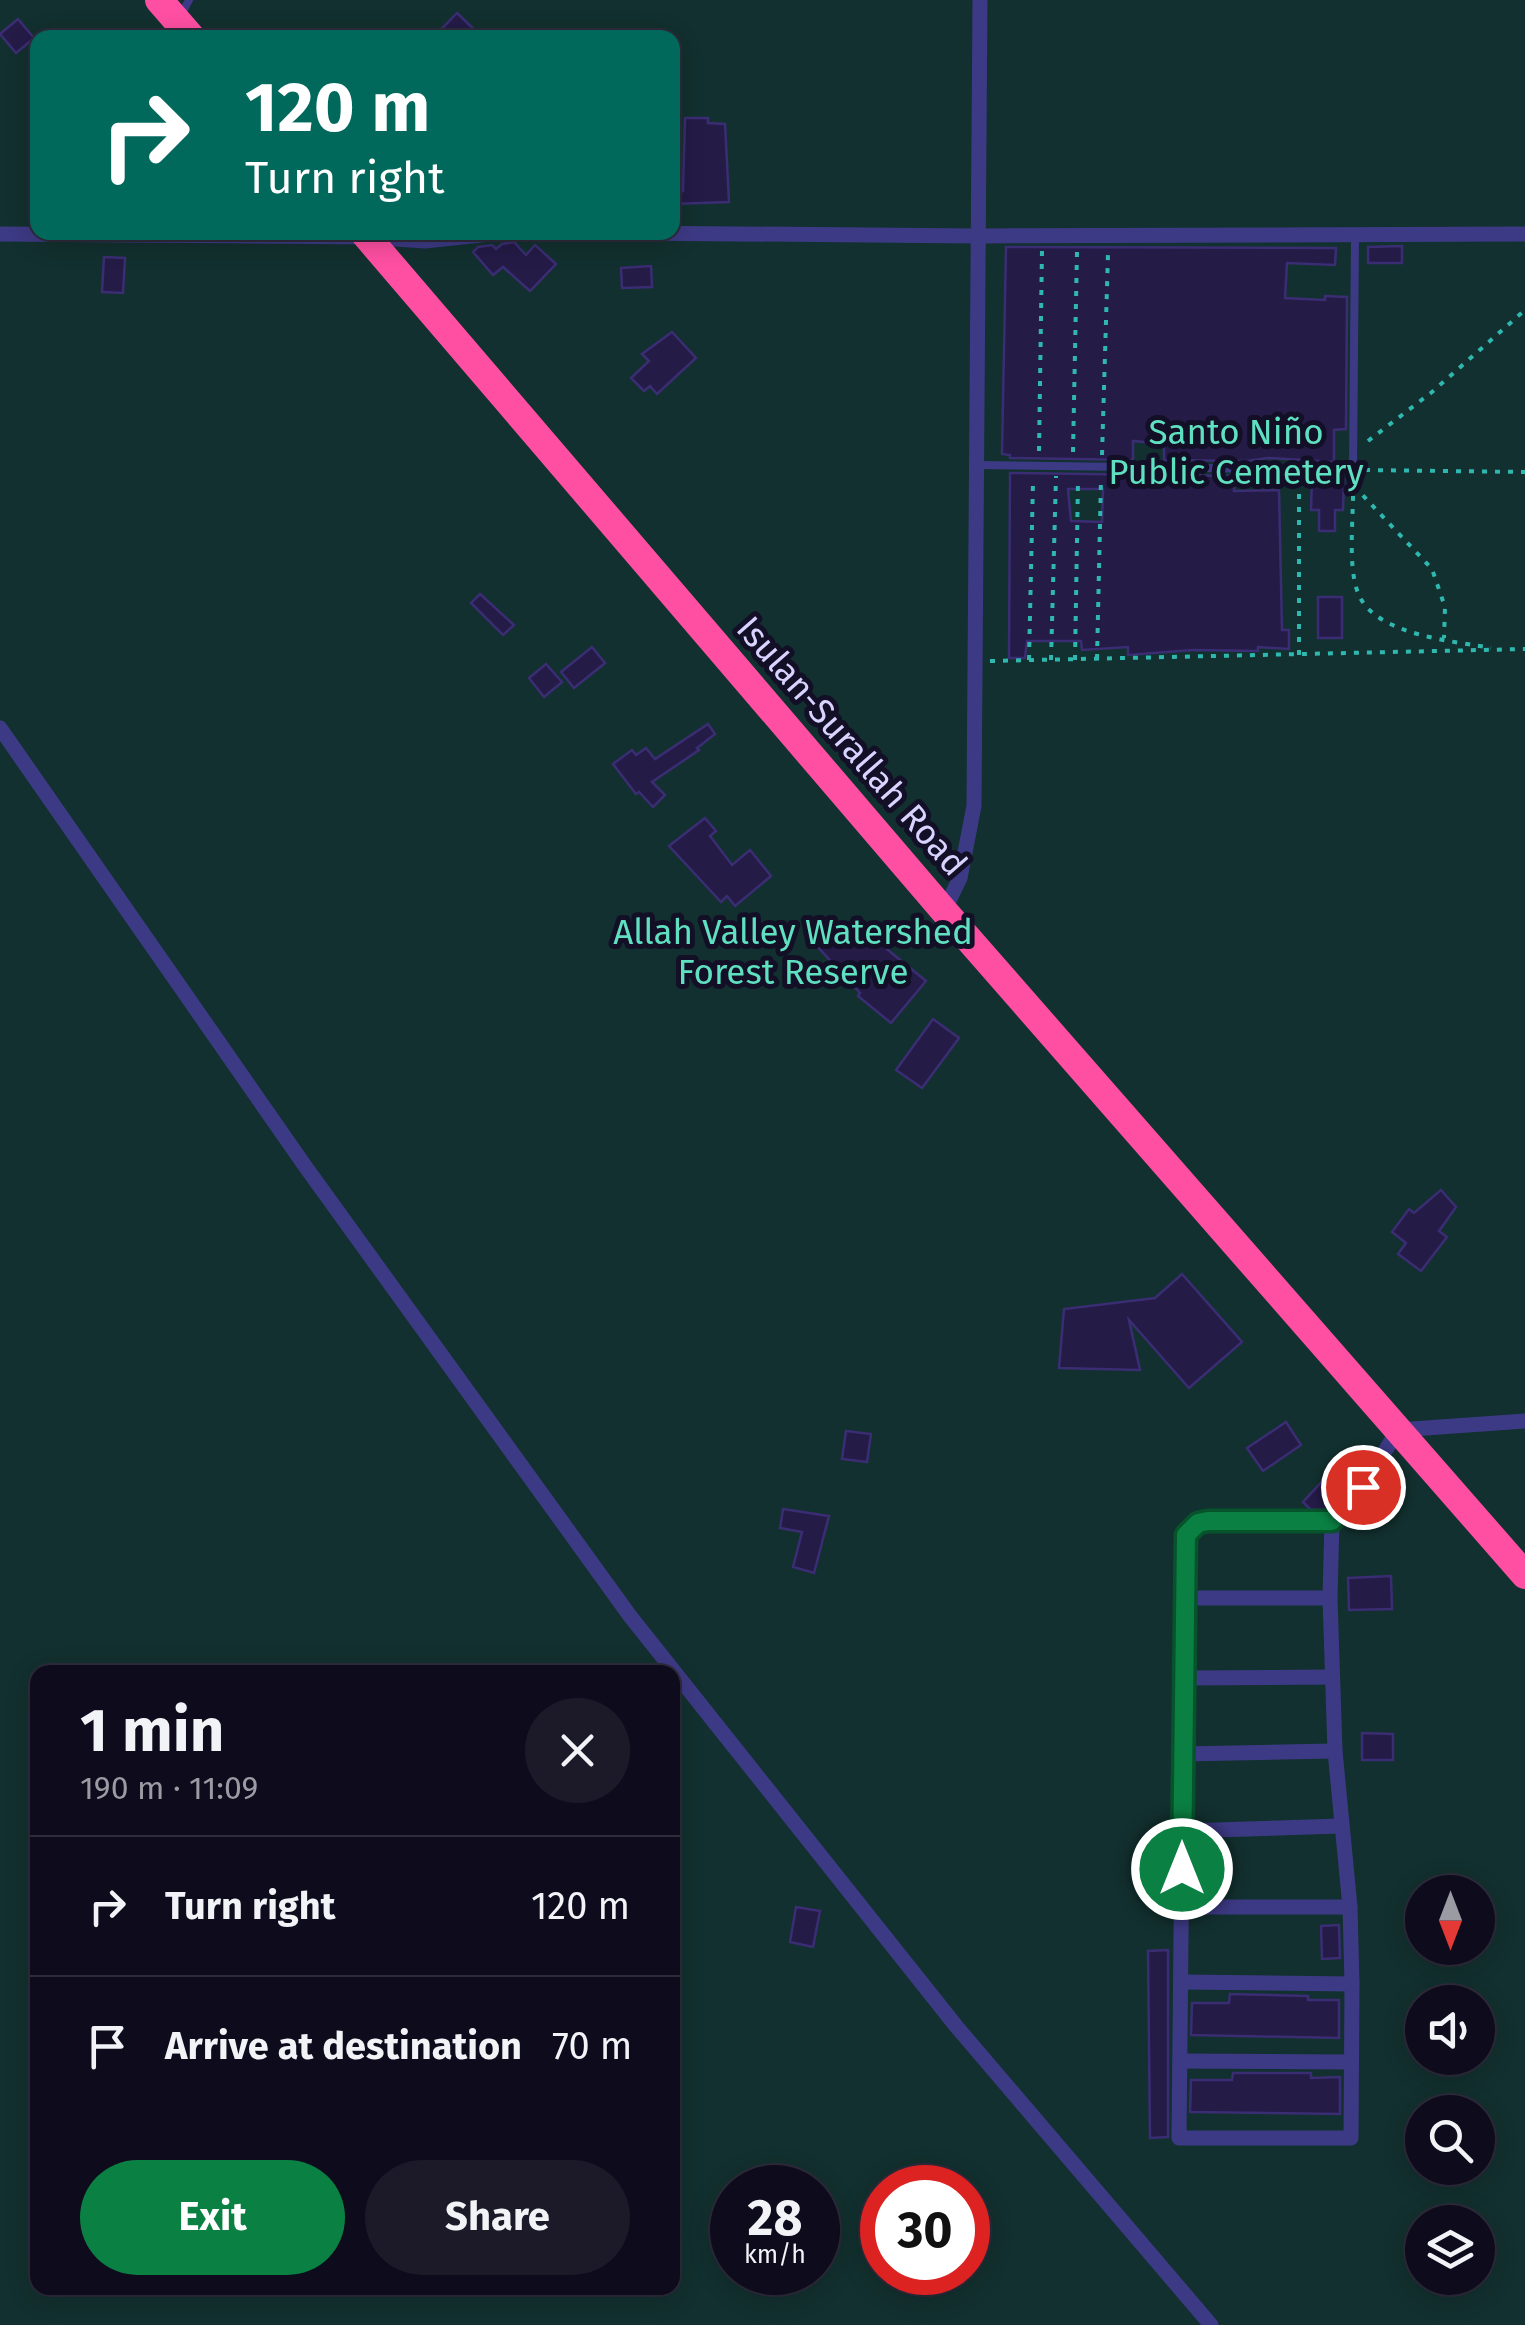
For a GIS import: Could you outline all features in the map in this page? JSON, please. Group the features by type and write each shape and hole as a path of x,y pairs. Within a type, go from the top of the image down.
{"highway":[{"name":"Isulan-Surallah Road","path":"369,240 944,911 1525,1576"}],"street":[{"path":"944,911 960,878 974,806 980,0"},
{"path":"680,233 1525,234"},
{"path":"0,234 30,234"},
{"path":"0,728 316,1182 669,1665"},
{"path":"1332,1521 1198,1523 1186,1535 1180,2138 1351,2138 1350,1907 1335,1751 1330,1598 1332,1521 1363,1487 1398,1430 1525,1421"},
{"path":"1183,1598 1330,1598"},
{"path":"1183,1678 1332,1677"},
{"path":"680,1679 956,2026 1211,2325"},
{"path":"1182,1754 1335,1751"},
{"path":"1182,1831 1341,1826"},
{"path":"1181,1906 1350,1907"},
{"path":"1181,1982 1352,1984"},
{"path":"1180,2060 1351,2062"}],"lane":[{"path":"978,465 1353,470 1355,235"}],"path":[{"path":"1029,660 1043,236"},
{"path":"1075,660 1077,236"},
{"path":"1097,659 1109,236"},
{"path":"1354,452 1432,392 1525,310"},
{"path":"1051,660 1056,467"},
{"path":"1299,656 1300,470"},
{"path":"1498,650 1392,625 1364,604 1357,591 1354,568 1353,470 1525,472"},
{"path":"1354,486 1432,569 1446,608 1444,640"},
{"path":"977,661 1525,649"}],"green space":[{"name":"Allah Valley Watershed Forest Reserve","path":"0,0 1525,0 1525,2325 0,2325"}],"building":[{"path":"457,13 475,30 441,30"},
{"path":"18,19 30,33 30,41 16,53 0,34"},
{"path":"685,118 708,118 708,123 725,124 729,202 680,204"},
{"path":"514,242 526,255 535,245 556,264 530,291 503,267 493,275 473,252 478,247 492,245 496,249"},
{"path":"1402,246 1402,263 1368,263 1368,247"},
{"path":"1006,247 1336,248 1335,265 1287,263 1285,298 1347,297 1346,429 1334,430 1334,462 1268,458 1164,460 1164,444 1133,441 1133,460 1010,458 1002,454"},
{"path":"104,257 125,258 123,293 102,292"},
{"path":"651,266 652,287 622,288 621,268"},
{"path":"672,332 696,358 657,394 650,386 644,391 631,378 649,361 642,354"},
{"path":"1010,473 1234,476 1234,491 1279,490 1282,630 1289,630 1289,649 1258,647 1258,651 1128,655 1128,647 1082,650 1081,641 1027,641 1025,658 1009,658","holes":["1068,489 1103,489 1102,522 1071,521"]},
{"path":"1312,477 1344,480 1343,510 1335,510 1335,531 1319,531 1319,510 1311,510"},
{"path":"480,594 514,625 503,635 471,603"},
{"path":"1318,597 1342,597 1342,638 1318,638"},
{"path":"592,647 605,663 574,688 561,672"},
{"path":"546,664 562,682 544,697 529,678"},
{"path":"708,724 715,734 699,750 652,782 665,795 653,807 639,792 636,794 613,764 632,750 636,755 646,748 655,759"},
{"path":"705,818 716,831 710,836 732,865 750,850 771,876 735,906 727,896 721,902 669,846"},
{"path":"863,923 926,981 891,1023 858,996 860,993 816,945 836,927 846,939"},
{"path":"933,1019 959,1038 922,1088 896,1070"},
{"path":"1441,1190 1456,1207 1439,1231 1447,1237 1421,1271 1398,1254 1406,1243 1392,1232 1409,1209 1414,1213"},
{"path":"1182,1274 1242,1342 1189,1388 1129,1320 1140,1370 1059,1368 1064,1309 1155,1298"},
{"path":"1286,1422 1301,1445 1263,1471 1247,1448"},
{"path":"846,1431 871,1434 867,1462 842,1459"},
{"path":"1327,1476 1343,1491 1325,1510 1311,1510 1303,1502"},
{"path":"783,1509 829,1516 814,1573 793,1567 802,1532 780,1528"},
{"path":"1391,1576 1392,1609 1349,1610 1348,1578"},
{"path":"1362,1733 1393,1734 1393,1760 1362,1760"},
{"path":"796,1907 820,1911 813,1947 790,1942"},
{"path":"1339,1925 1340,1958 1322,1959 1321,1926"},
{"path":"1168,1950 1168,2137 1150,2138 1148,1951"},
{"path":"1230,1994 1339,2000 1339,2038 1191,2035 1192,2003 1229,2003"},
{"path":"1233,2073 1340,2077 1340,2114 1190,2112 1191,2080 1232,2080"}],"route":[{"path":"1182,1869 1186,1535 1190,1528 1208,1521 1332,1521 1363,1487"}],"park label":[{"name":"Santo Niño Public Cemetery","path":"1236,452"}]}
